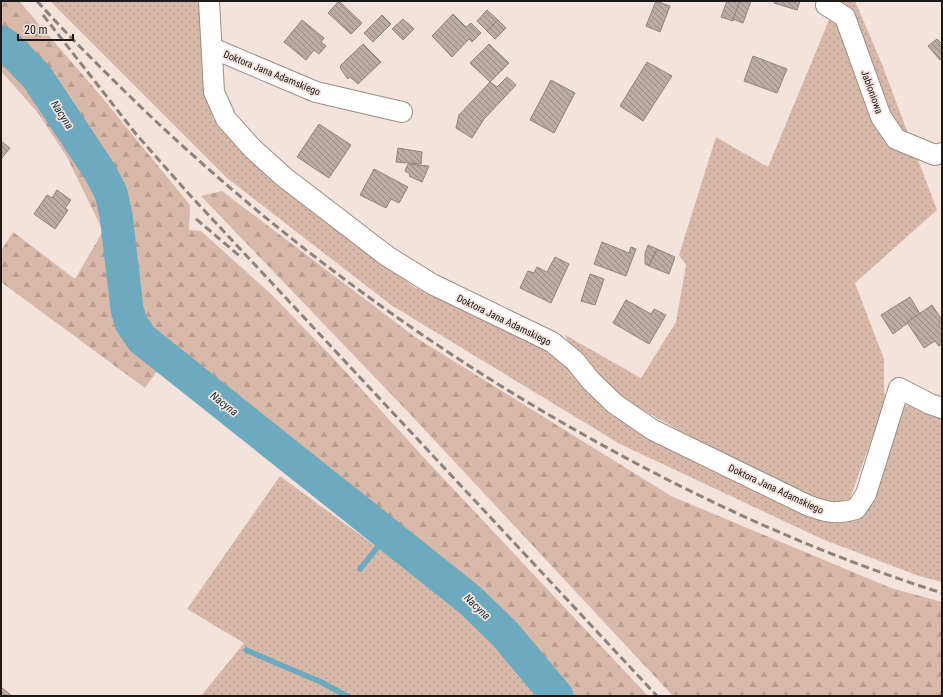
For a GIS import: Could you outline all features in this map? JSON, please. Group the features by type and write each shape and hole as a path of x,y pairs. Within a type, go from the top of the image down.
{"street":[{"name":"Doktora Jana Adamskiego","path":"209,1 214,92 226,119 253,149 284,177 387,256 432,284 552,342 575,361 591,381 615,404 653,430 691,450 806,505 828,513 844,513 856,509 866,494 895,383 930,404 942,408"},
{"name":"Jabłoniowa","path":"826,5 845,17 881,117 896,139 935,155 942,153"},
{"name":"Doktora Jana Adamskiego","path":"212,48 316,92 402,112"}],"green space":[{"path":"1,1 19,1 100,95 190,205 189,230 201,231 271,294 334,359 427,461 648,696 566,696 513,632 469,589 171,352 139,324 119,190 102,160 43,75 17,47 1,35"},
{"path":"50,1 199,1 203,49 213,119 282,185 414,287 537,342 660,441 829,522 851,521 862,514 904,404 942,418 942,582 919,576 822,539 620,444 391,305 227,178"},
{"path":"837,1 855,1 881,62 937,210 855,283 884,359 884,391 886,400 849,501 827,505 725,455 615,395 572,349 565,335 641,378 676,322 686,265 679,255 716,137 768,167"},
{"path":"1,50 30,78 78,149 103,191 110,223 122,323 135,341 163,363 145,388 1,282 1,251 13,232 75,279 103,231 67,157 38,113 1,71"},
{"path":"222,191 415,337 671,496 891,588 942,602 942,696 673,696 411,415 201,196"},
{"path":"280,476 461,609 538,696 201,696 244,643 187,609"}],"building":[{"path":"339,1 362,23 351,34 328,13"},
{"path":"656,1 670,6 660,32 646,26"},
{"path":"727,1 740,1 733,21 721,17"},
{"path":"740,1 751,1 743,23 733,19"},
{"path":"774,1 800,1 797,10 774,3"},
{"path":"487,10 498,20 487,31 477,21"},
{"path":"453,14 466,27 471,23 481,33 472,42 469,39 452,57 432,36"},
{"path":"382,15 391,24 373,42 364,33"},
{"path":"403,19 414,29 403,40 392,29"},
{"path":"302,20 324,38 321,42 326,46 319,54 314,50 306,60 284,42"},
{"path":"498,20 506,28 495,39 487,31"},
{"path":"937,39 942,44 942,58 940,60 928,46"},
{"path":"363,44 381,62 358,84 350,77 348,79 340,68 341,65"},
{"path":"489,44 509,63 490,82 470,63"},
{"path":"753,56 787,69 777,93 744,81"},
{"path":"647,62 672,76 643,121 620,106"},
{"path":"507,77 516,85 484,119 472,138 456,128 459,115 490,82 497,87"},
{"path":"551,80 575,93 554,133 530,120"},
{"path":"319,124 351,145 329,178 297,157"},
{"path":"1,141 10,148 1,159"},
{"path":"398,148 422,152 421,164 396,162"},
{"path":"408,164 429,166 422,182 409,176 410,174 405,171"},
{"path":"374,169 408,187 399,203 391,199 386,208 360,195"},
{"path":"57,190 71,200 65,208 68,210 55,229 34,214 47,195 52,198"},
{"path":"602,242 629,253 631,247 636,249 626,276 594,264"},
{"path":"648,245 657,249 649,266 645,264 645,253"},
{"path":"657,249 675,257 669,274 649,266"},
{"path":"555,257 569,264 551,303 520,288 528,271 534,273 537,267 547,272"},
{"path":"590,274 604,279 595,305 581,301"},
{"path":"910,297 920,314 893,334 881,315"},
{"path":"626,300 651,314 654,309 666,315 649,344 613,323"},
{"path":"932,305 942,320 942,344 939,346 935,341 924,348 907,322"},
{"path":"1,687 12,696 1,696"}],"waterway":[{"name":"Nacyna","path":"1,42 11,50 37,77 100,172 111,193 116,215 127,309 131,323 142,339 470,600 505,634 557,696"},
{"path":"360,569 388,534"},
{"path":"246,650 321,682 347,696"}],"railway":[{"path":"37,1 76,43 145,111 254,208 368,297 428,339 551,416 615,452 694,493 816,548 942,593"},
{"path":"43,15 136,134 188,193 657,696"},
{"path":"196,219 242,258"}]}
